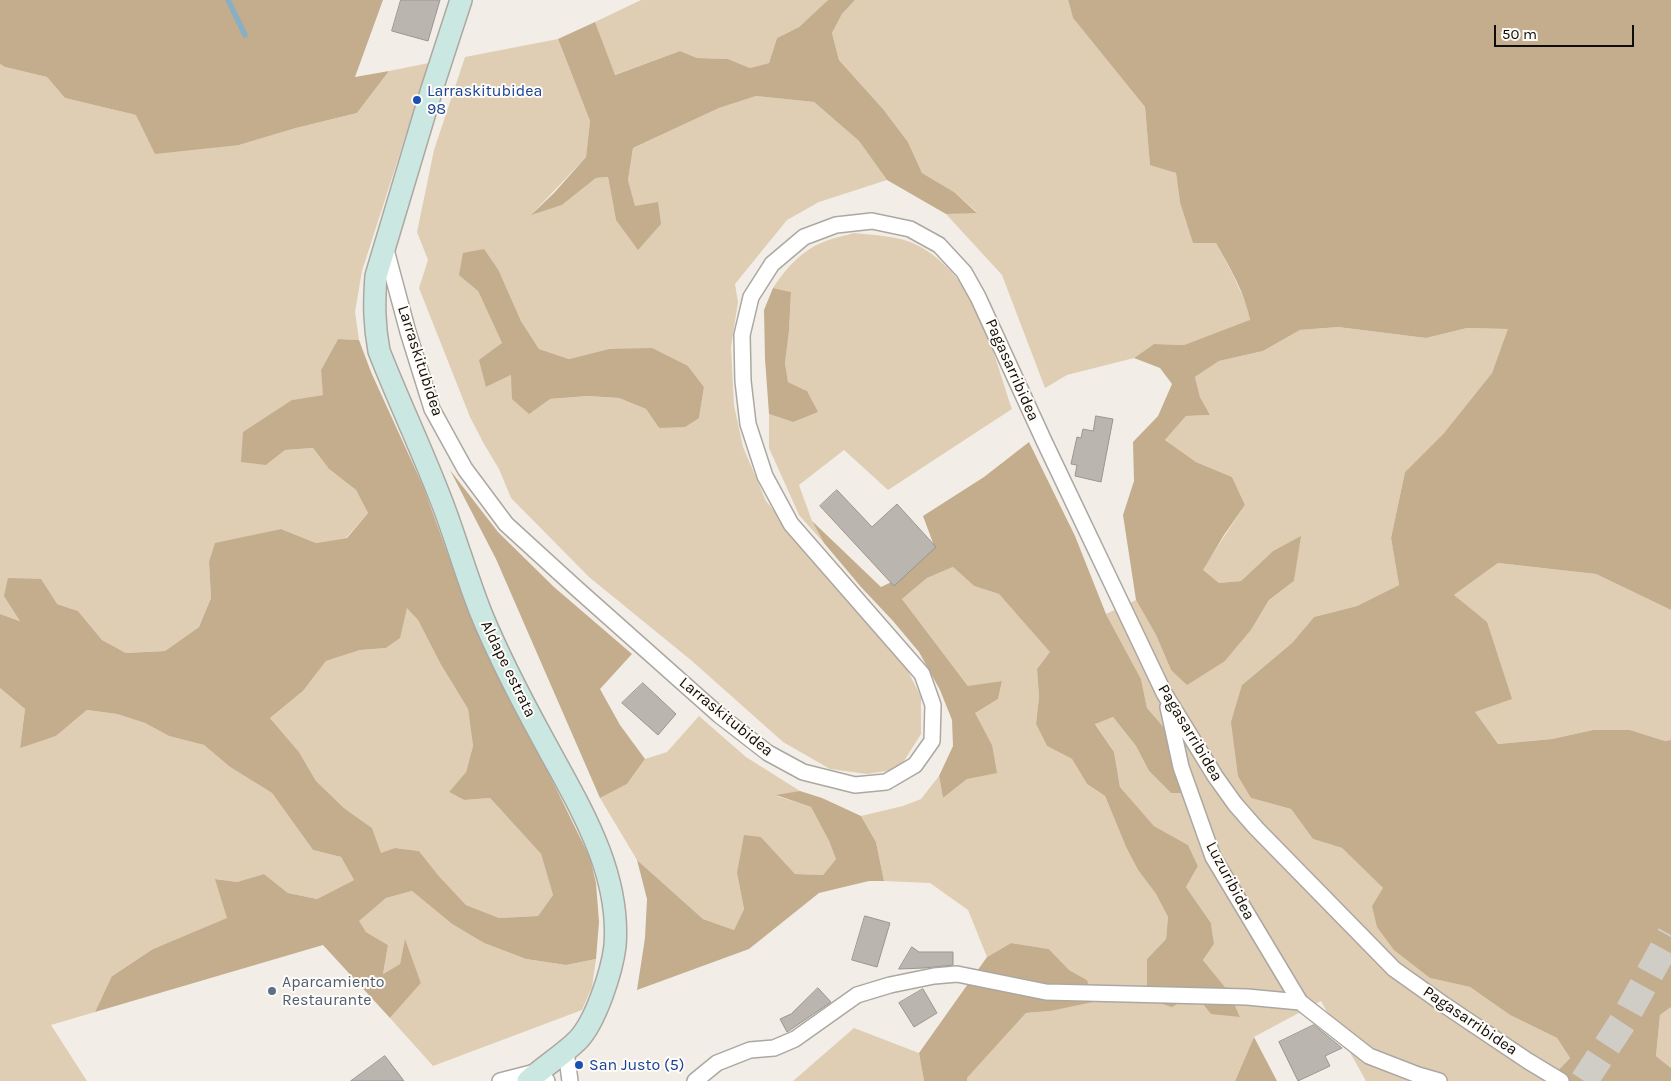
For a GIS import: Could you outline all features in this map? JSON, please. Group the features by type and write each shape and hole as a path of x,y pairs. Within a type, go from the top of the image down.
{"street":[{"path":"385,243 461,0"},
{"name":"Larraskitubidea","path":"385,243 408,332 432,409 465,469 506,524 575,588 712,708 768,753 802,772 855,785 886,782 916,765 932,742 933,705 922,674 791,524 765,476 748,424 743,380 742,335 751,297 772,264 804,237 836,225 872,221 910,229 939,246 964,272"},
{"name":"Aldape estrata","path":"385,243 376,276 373,308 374,328 379,351 446,511 481,613 523,702 583,813 600,851 616,918 614,947 608,981 596,1010 580,1038 538,1078"},
{"name":"Pagasarribidea","path":"964,272 978,296 1044,441 1164,693 1215,776 1235,804 1256,828 1388,963 1446,1006 1561,1081"},
{"name":"Luzuribidea","path":"1164,693 1181,767 1213,857 1300,1002 1369,1056 1439,1081"},
{"path":"695,1081 717,1063 750,1050 774,1048 795,1039 857,995 890,985 934,976 957,974 1046,992 1247,997 1300,1002"},
{"path":"566,1051 570,1081"},
{"path":"500,1081 538,1078"}],"shaded area":[{"path":"0,0 383,0 355,77 389,71 357,113 239,145 155,154 136,115 65,98 47,77 5,67 0,64"},
{"path":"641,0 828,0 799,27 777,38 769,63 750,68 728,59 697,58 680,51 614,75 595,22"},
{"path":"828,0 855,0 842,14 832,33 839,60 883,109 908,142 922,173 954,192 977,213 946,214 887,180 859,141 814,102 756,96 719,108 633,148 628,180 635,206 658,202 661,224 638,250 616,220 608,177 596,178 562,205 531,215 554,193 586,157 590,121 558,39 595,22 615,75 680,51 697,58 728,59 750,68 769,63 777,38 799,27"},
{"path":"855,0 1068,0 1073,18 1145,107 1150,164 1176,173 1180,202 1216,243 1247,305 1250,321 1184,345 1154,344 1134,358 1067,375 1045,388 1002,275 946,214 977,212 954,192 922,173 908,142 883,109 839,60 832,33 842,14"},
{"path":"1068,0 1671,0 1671,610 1596,574 1498,563 1454,595 1487,622 1512,699 1475,712 1498,744 1552,739 1593,730 1630,730 1665,741 1671,740 1671,1007 1660,1015 1656,1056 1671,1068 1671,1081 1548,1081 1570,1058 1557,1038 1510,1015 1470,987 1430,978 1394,950 1377,927 1372,906 1383,888 1342,848 1313,839 1291,809 1251,798 1238,776 1231,722 1242,685 1292,643 1314,617 1357,606 1399,585 1391,538 1405,472 1444,433 1492,373 1508,329 1467,328 1426,338 1338,327 1300,330 1263,351 1219,361 1195,377 1200,397 1210,415 1186,416 1165,440 1196,462 1232,477 1245,505 1203,570 1219,583 1241,581 1273,551 1301,536 1294,581 1269,600 1251,630 1225,661 1187,685 1171,670 1156,635 1136,600 1123,515 1134,481 1133,442 1158,416 1172,384 1160,368 1134,358 1154,344 1184,345 1250,320 1241,290 1216,243 1193,243 1180,202 1176,173 1150,165 1145,107 1073,18"},
{"path":"558,39 590,121 586,157 532,214 562,205 596,178 608,177 616,220 635,207 628,180 633,148 719,108 756,96 814,102 859,141 887,180 819,202 787,220 735,284 738,302 731,347 734,405 743,447 766,501 901,657 921,697 921,734 899,769 867,774 830,769 783,742 692,661 589,577 511,498 499,469 470,417 419,288 428,260 417,232 434,150 465,57","holes":["499,271 521,321 539,349 569,359 609,349 688,366 704,387 699,418 659,428 646,409 619,398 587,396 550,399 511,375 486,387 502,343 478,291"]},
{"path":"429,63 362,271 355,312 359,340 338,339 321,370 324,395 292,400 266,465 285,450 313,448 329,469 356,490 368,513 346,538 316,543 281,529 250,536 209,562 211,598 199,627 165,651 126,653 102,640 78,611 57,604 21,621 0,614 0,64 5,67 47,77 65,98 136,115 239,145 357,113 389,71"},
{"path":"854,233 886,236 910,242 937,259 954,275 980,316 1012,409 888,490 844,450 799,485 812,521 824,543 799,515 769,448 769,414 793,422 807,391 788,382 785,363 791,292 773,288 789,266 810,249 829,240"},
{"path":"484,249 499,271 521,321 539,349 569,359 609,349 652,348 688,366 704,387 699,418 685,427 659,428 646,409 619,398 587,396 550,399 529,414 512,399 511,375 486,387 479,360 502,343 478,291 459,275 463,253"},
{"path":"773,288 791,292 785,363 788,382 807,391 818,412 793,422 769,414 764,310"},
{"path":"1338,327 1426,338 1467,328 1509,329 1492,373 1444,433 1405,472 1391,538 1399,585 1357,606 1314,617 1292,643 1242,685 1251,798 1291,809 1313,839 1342,848 1384,889 1372,906 1430,978 1470,987 1510,1015 1557,1038 1570,1058 1548,1081 1366,1081 1321,1001 1254,1037 1235,1081 967,1081 966,1079 1026,1013 1050,1011 1087,980 1069,970 1049,949 1011,943 987,957 968,910 930,883 884,881 876,842 861,816 903,806 921,799 939,776 943,798 967,779 992,745 974,713 998,699 1002,681 969,687 902,599 927,578 953,567 974,586 999,594 1051,652 1037,669 1039,697 1036,724 1047,746 1072,759 1087,784 1105,796 1126,847 1138,870 1156,894 1168,917 1166,939 1147,959 1195,994 1240,1017 1229,992 1203,960 1214,944 1211,923 1186,887 1198,866 1188,845 1154,826 1120,787 1114,752 1095,723 1113,717 1136,746 1149,771 1171,793 1167,731 1147,708 1141,679 1106,614 1136,600 1156,635 1171,670 1225,661 1251,630 1269,600 1294,581 1300,537 1273,551 1241,581 1219,583 1202,570 1245,505 1232,477 1196,462 1165,440 1186,416 1210,415 1200,397 1195,377 1219,361 1263,351 1300,330"},
{"path":"338,339 359,340 371,372 423,486 474,626 590,858 596,883 599,922 596,959 566,965 526,959 484,943 452,924 412,891 386,898 359,921 366,932 388,945 383,974 400,964 405,939 421,983 390,1018 323,945 95,1012 112,976 153,949 227,918 215,879 237,882 264,874 288,893 317,899 354,880 341,857 313,850 272,793 230,767 204,745 169,736 145,723 117,714 87,710 56,736 20,748 25,709 0,688 0,614 20,621 4,596 8,578 41,579 57,604 78,611 102,640 126,653 165,651 199,627 211,598 209,562 215,543 281,529 316,543 347,538 368,513 356,490 329,469 313,448 285,450 266,465 241,462 243,432 292,400 323,395 321,370","holes":["407,608 418,620 440,663 468,709 473,746 466,772 449,792 464,800 490,798 541,854 553,895 538,916 499,918 466,905 419,851 395,848 381,853 372,828 344,808 316,781 299,752 270,718 303,691 326,661 360,650 386,648 400,638"]},
{"path":"1029,442 1075,536 1106,614 1141,679 1147,708 1167,731 1182,793 1171,793 1149,771 1136,746 1113,717 1095,724 1114,752 1120,787 1154,826 1188,845 1198,866 1186,887 1211,923 1214,944 1203,960 1229,992 1240,1017 1211,1014 1195,994 1172,1007 1147,999 1147,959 1166,939 1168,917 1156,894 1138,870 1126,847 1105,796 1087,784 1072,759 1047,746 1036,724 1039,697 1037,669 1050,652 999,594 974,586 953,567 927,578 902,599 968,686 1002,681 998,699 975,713 992,745 997,773 967,779 943,798 939,776 953,746 952,720 940,690 919,652 824,543 812,521 881,587 902,577 933,543 923,516 984,477"},
{"path":"450,470 498,532 554,587 632,654 600,689 620,725 645,759 627,784 600,798 496,559"},
{"path":"1498,563 1596,574 1671,610 1671,740 1665,741 1630,730 1593,730 1552,739 1498,744 1474,712 1511,699 1501,666 1468,607 1454,595"},
{"path":"407,607 418,620 440,663 468,709 473,746 466,772 449,792 464,800 490,798 541,854 553,895 538,916 499,918 466,905 419,851 395,848 381,854 372,828 344,808 316,781 299,752 270,718 303,691 326,661 360,650 386,648 399,638"},
{"path":"0,688 25,709 20,747 56,736 87,710 117,714 145,723 169,736 204,745 230,767 272,793 313,850 341,857 354,880 317,899 288,893 264,874 237,882 216,879 228,918 153,949 113,975 95,1012 51,1025 87,1081 0,1081"},
{"path":"699,716 746,757 800,791 777,796 811,807 836,859 823,875 795,874 761,837 737,873 744,909 734,930 703,919 637,860 600,798 627,784 645,759 667,752"},
{"path":"800,791 822,798 861,816 876,842 884,881 869,881 819,893 749,949 637,990 645,938 647,899 637,860 703,919 734,930 744,909 737,873 744,835 761,837 795,874 823,875 836,859 811,807 776,795"},
{"path":"412,891 452,924 484,943 526,959 566,965 596,959 592,987 582,1010 433,1066 390,1018 421,983 405,940 400,964 383,974 388,945 366,932 358,921 386,898"},
{"path":"1011,943 1049,949 1069,970 1087,980 1093,1002 1050,1011 1026,1013 967,1078 967,1081 924,1081 919,1053 987,957"},
{"path":"1671,1007 1671,1068 1656,1056 1660,1015"},
{"path":"854,1028 919,1053 924,1081 793,1081"},
{"path":"1254,1037 1277,1081 1235,1081"}],"building":[{"path":"401,0 440,0 428,41 392,31"},
{"path":"1096,416 1113,419 1101,482 1075,476 1077,465 1071,464 1077,437 1081,438 1083,429 1093,431"},
{"path":"837,490 872,527 897,504 936,547 894,586 820,506"},
{"path":"643,683 676,714 658,735 622,703"},
{"path":"865,916 890,923 877,967 852,960"},
{"path":"912,947 919,952 953,952 953,965 899,969"},
{"path":"818,988 831,1002 787,1032 780,1019 791,1014"},
{"path":"923,989 937,1013 914,1027 899,1003"},
{"path":"1314,1025 1342,1048 1325,1056 1330,1066 1298,1081 1279,1042"},
{"path":"385,1056 404,1081 351,1081"}],"waterway":[{"path":"228,0 245,35"}],"tunnel":[{"path":"1584,1081 1624,1020 1671,935"}],"place":[{"name":"Larraskitubidea 98","path":"417,100"},
{"name":"Aparcamiento Restaurante","path":"272,991"},
{"name":"San Justo (5)","path":"579,1065"}]}
